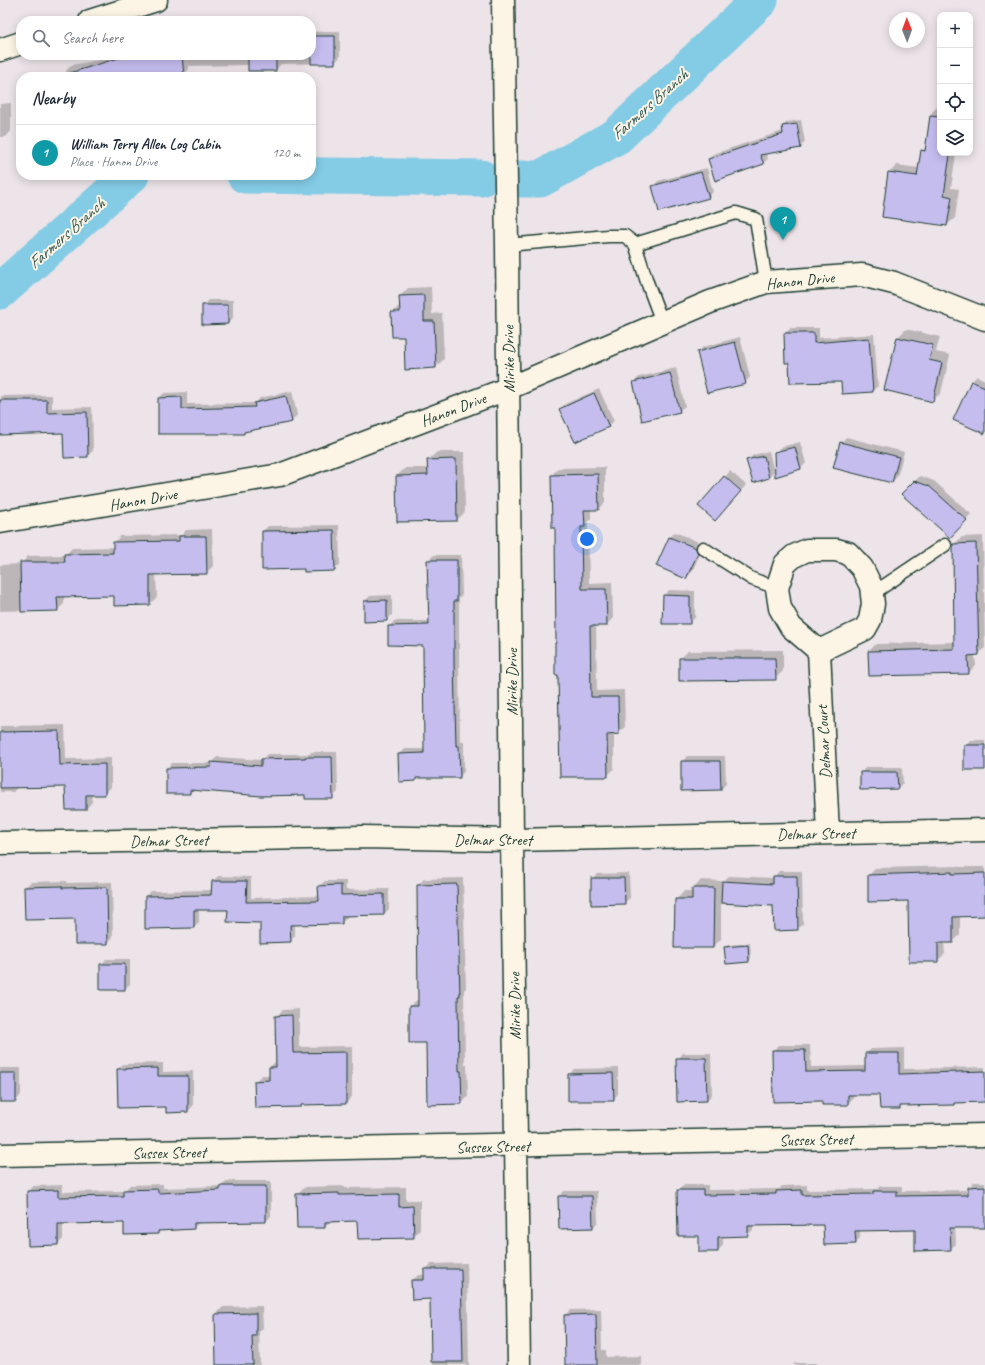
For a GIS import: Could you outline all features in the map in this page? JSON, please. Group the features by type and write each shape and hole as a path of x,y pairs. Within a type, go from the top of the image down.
{"street":[{"path":"106,16 156,0"},
{"name":"Mirike Drive","path":"503,0 509,388 512,840 519,1365"},
{"path":"0,50 16,45"},
{"name":"Hanon Drive","path":"0,522 280,475 509,388 710,302 766,282 862,275 894,283 985,319"},
{"path":"807,550 836,550 848,553 862,568 871,586 873,604 870,620 865,628 819,651 791,627 780,608 777,588 785,564 794,556 807,550"},
{"name":"Delmar Court","path":"819,651 828,833"},
{"name":"Delmar Street","path":"0,843 363,837 512,840 985,830"},
{"name":"Sussex Street","path":"0,1155 985,1136"}],"lane":[{"path":"635,244 736,213 756,219 766,282"},
{"path":"507,245 608,236 625,236 635,244 662,322"},
{"path":"872,594 945,545"},
{"path":"703,548 752,579 777,588"}],"building":[{"path":"316,36 335,36 335,64 311,64 311,60 316,60"},
{"path":"112,60 182,60 184,72 73,72"},
{"path":"248,60 276,60 276,71 248,71"},
{"path":"930,116 937,117 937,156 950,156 944,195 952,197 947,226 882,217 888,172 917,176 921,150 925,151"},
{"path":"797,124 801,148 760,155 764,164 715,181 708,159 783,134 782,126"},
{"path":"701,172 709,198 659,212 652,186"},
{"path":"424,295 424,321 434,321 436,368 405,370 404,337 392,337 391,312 400,312 399,296"},
{"path":"202,305 228,305 228,324 202,325"},
{"path":"784,333 814,333 814,343 869,338 873,392 842,394 841,382 790,383 789,363 785,363"},
{"path":"897,337 933,345 929,360 942,363 933,402 884,390"},
{"path":"735,342 746,384 707,393 697,352"},
{"path":"670,373 680,412 642,421 633,382"},
{"path":"971,381 985,387 985,434 953,420"},
{"path":"594,393 609,427 575,442 559,409"},
{"path":"286,396 292,422 244,432 244,434 158,434 158,398 182,397 182,409 255,407 254,403"},
{"path":"0,400 47,400 47,413 87,412 88,457 64,458 63,433 0,435"},
{"path":"840,442 899,457 892,483 833,468"},
{"path":"795,447 801,469 775,477 774,452"},
{"path":"764,456 769,478 753,483 746,460"},
{"path":"456,459 457,521 397,522 396,476 428,475 427,460"},
{"path":"598,474 599,510 584,510 585,527 581,527 582,589 606,589 607,626 590,626 591,697 618,697 619,734 607,735 608,777 560,777 558,675 555,675 555,528 552,528 551,475"},
{"path":"724,476 741,491 715,521 698,506"},
{"path":"914,481 929,486 967,520 950,538 901,494"},
{"path":"334,530 335,571 304,572 304,569 262,570 262,531"},
{"path":"179,536 206,536 207,574 150,575 150,605 114,606 114,596 57,597 58,611 21,612 20,562 65,562 64,554 113,553 113,542 179,541"},
{"path":"669,537 696,548 698,553 686,579 656,566"},
{"path":"976,543 979,655 968,656 969,674 869,676 868,651 954,649 953,544"},
{"path":"427,560 457,560 457,601 454,601 454,663 456,746 459,746 460,778 416,778 416,781 399,782 398,754 424,753 423,646 388,645 388,626 429,625"},
{"path":"663,595 690,596 690,624 662,624"},
{"path":"387,600 387,621 364,622 364,601"},
{"path":"679,658 775,658 776,680 679,681"},
{"path":"59,731 60,765 105,764 105,795 86,795 86,810 66,810 65,787 0,788 0,732"},
{"path":"964,745 985,745 985,770 964,770"},
{"path":"332,757 333,799 305,799 305,795 261,796 190,790 190,794 166,794 166,768 211,767 211,762 261,766 261,759"},
{"path":"681,761 720,761 721,790 681,791"},
{"path":"860,772 897,772 898,789 860,790"},
{"path":"952,872 952,874 985,873 985,916 953,917 953,943 938,943 938,962 909,962 908,901 868,902 868,875"},
{"path":"773,876 797,876 798,930 774,931 773,906 721,903 722,881 773,884"},
{"path":"591,878 624,878 625,904 591,905"},
{"path":"212,881 247,881 246,902 319,901 318,886 341,885 341,895 384,894 384,915 342,916 342,924 290,925 291,942 260,943 260,923 227,922 228,910 194,910 194,928 145,929 145,896 211,895"},
{"path":"457,884 460,996 458,996 459,1071 461,1071 462,1104 427,1105 426,1043 409,1043 409,1006 418,1006 417,885"},
{"path":"62,886 62,888 107,887 108,944 75,944 75,919 25,920 24,887"},
{"path":"692,888 714,888 713,948 674,948 675,899 692,899"},
{"path":"748,945 749,962 726,964 724,947"},
{"path":"100,964 125,964 125,990 100,990"},
{"path":"292,1015 293,1053 346,1052 346,1104 255,1108 254,1081 269,1080 269,1067 276,1067 275,1016"},
{"path":"772,1050 805,1050 806,1072 865,1071 865,1053 899,1053 899,1074 985,1071 985,1102 954,1103 954,1105 900,1106 900,1109 880,1109 879,1095 848,1095 848,1105 822,1105 822,1101 773,1102"},
{"path":"676,1058 706,1058 707,1101 677,1102"},
{"path":"158,1068 158,1076 188,1076 188,1112 166,1113 166,1107 118,1108 117,1069"},
{"path":"0,1073 16,1073 16,1102 0,1102"},
{"path":"613,1073 614,1101 568,1101 568,1074"},
{"path":"220,1186 266,1186 266,1222 194,1223 194,1229 158,1231 158,1234 124,1235 124,1223 58,1224 58,1245 28,1246 27,1191 58,1190 58,1197 123,1196 123,1190 158,1189 158,1193 220,1190"},
{"path":"985,1186 985,1228 950,1228 951,1250 915,1251 915,1230 855,1231 856,1244 824,1245 823,1225 748,1226 748,1236 718,1237 718,1252 699,1252 699,1236 678,1236 677,1190 703,1190 703,1195 776,1194 776,1191 802,1190 802,1195 873,1194 873,1191 897,1191 897,1196 968,1195 968,1187"},
{"path":"339,1193 339,1195 399,1194 399,1207 413,1206 414,1238 358,1239 357,1221 325,1222 325,1228 297,1228 296,1194"},
{"path":"558,1196 592,1196 593,1228 559,1229"},
{"path":"424,1269 461,1269 463,1362 431,1362 430,1299 412,1300 411,1280 424,1280"},
{"path":"256,1313 256,1336 252,1336 253,1365 216,1365 215,1314"},
{"path":"596,1314 597,1365 565,1365 564,1315"}],"waterway":[{"name":"Farmers Branch","path":"519,179 540,179 617,136 760,0"},
{"name":"Farmers Branch","path":"316,176 481,178"},
{"name":"Farmers Branch","path":"0,291 125,180"}],"place":[{"name":"William Terry Allen Log Cabin","path":"783,240"}]}
